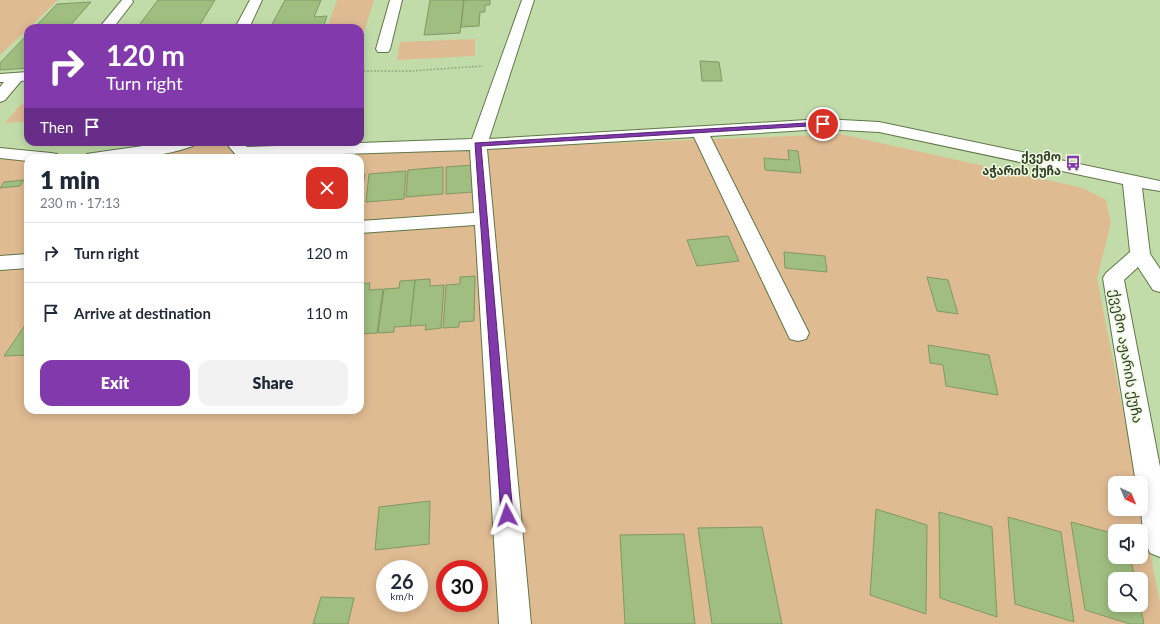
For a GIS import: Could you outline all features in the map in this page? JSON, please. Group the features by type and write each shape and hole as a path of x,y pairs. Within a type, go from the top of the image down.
{"street":[{"path":"244,24 256,0"},
{"path":"383,49 396,0"},
{"path":"515,624 478,145 528,0"},
{"path":"109,24 126,2"},
{"path":"0,78 22,77"},
{"path":"0,97 22,77"},
{"path":"237,146 243,152 326,154 823,124 879,127 1160,186"},
{"path":"699,131 798,333"},
{"path":"124,154 174,146"},
{"path":"0,153 24,155"},
{"path":"1132,180 1140,254 1160,285"},
{"path":"364,227 484,218"},
{"name":"ქვემო აჟარის ქუჩა","path":"1140,254 1113,278 1160,543"},
{"path":"0,263 24,261"}],"path":[{"path":"364,71 411,71 506,63"}],"shaded area":[{"path":"0,0 58,0 33,24 24,24 24,32 0,55"},
{"path":"337,0 374,0 364,32 364,24 328,24"},
{"path":"475,39 475,56 397,60 400,42"},
{"path":"24,104 24,121 5,123 20,105"},
{"path":"840,134 1083,188 1106,200 1111,223 1097,279 1136,476 1108,476 1108,516 1143,516 1145,524 1108,524 1108,564 1148,564 1148,542 1160,603 1160,624 0,624 0,153 24,157 24,414 364,414 364,154 116,154 164,146 301,146 299,151 590,138 591,144"}],"building":[{"path":"158,0 215,0 200,24 140,24"},
{"path":"285,0 321,0 314,17 327,16 324,24 272,24"},
{"path":"430,0 464,0 460,33 424,35"},
{"path":"464,0 490,0 490,5 485,5 485,12 480,12 479,26 461,27"},
{"path":"91,2 72,24 38,24 57,4"},
{"path":"24,38 24,68 0,70 0,63"},
{"path":"700,61 719,62 722,81 702,81"},
{"path":"788,150 798,151 801,173 765,170 764,158 789,160"},
{"path":"473,165 474,192 446,194 446,167"},
{"path":"443,167 443,194 406,197 408,170"},
{"path":"406,171 404,199 366,202 369,174"},
{"path":"24,180 20,186 0,188 4,182"},
{"path":"728,236 739,261 697,266 687,240"},
{"path":"784,252 825,256 827,272 785,268"},
{"path":"475,276 474,321 459,322 459,327 443,328 446,285 460,284 460,277"},
{"path":"927,277 948,280 958,314 937,311"},
{"path":"430,279 430,286 444,285 441,328 425,330 426,325 410,326 415,280"},
{"path":"415,280 410,326 394,327 394,332 378,333 384,289 399,288 400,281"},
{"path":"370,283 369,290 383,289 377,333 364,334 364,284"},
{"path":"24,327 24,355 4,356"},
{"path":"928,345 989,355 998,395 946,386 943,365 930,363"},
{"path":"430,501 429,544 375,550 379,507"},
{"path":"876,509 927,525 926,614 870,595"},
{"path":"939,512 992,527 997,617 940,598"},
{"path":"1008,517 1061,532 1074,622 1015,604"},
{"path":"1071,522 1108,532 1108,564 1132,564 1133,572 1108,572 1108,612 1141,612 1144,624 1130,624 1085,610"},
{"path":"762,527 782,624 712,624 698,528"},
{"path":"684,534 695,624 625,624 620,535"},
{"path":"321,597 354,598 348,624 313,624"}],"place":[{"name":"ქვემო აჭარის ქუჩა","path":"1073,163"}],"route":[{"path":"507,515 478,145 823,124"}]}
